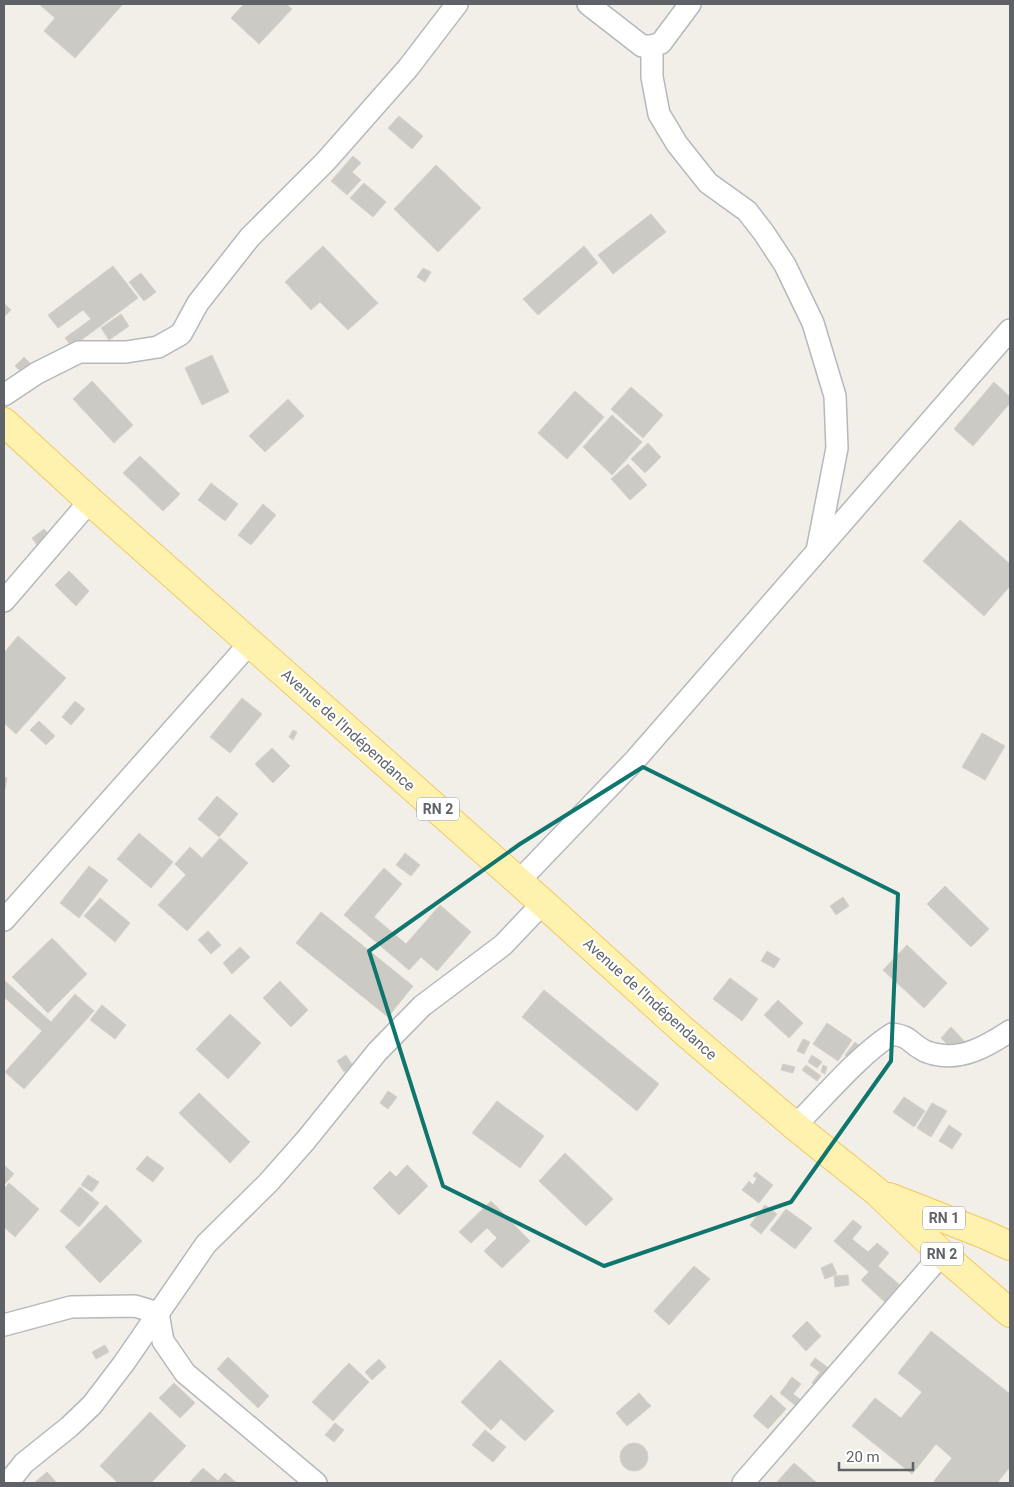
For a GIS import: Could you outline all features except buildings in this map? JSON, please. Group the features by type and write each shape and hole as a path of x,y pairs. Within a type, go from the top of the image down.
{"main road":[{"name":"Avenue de l'Indépendance","path":"4,422 90,501 519,881 685,1032 795,1126 876,1191"},
{"name":"RN 1","path":"876,1191 1010,1246"},
{"name":"RN 2","path":"876,1191 942,1254 1010,1313"}],"street":[{"path":"4,394 36,373 79,352 126,352 158,347 181,334 198,303 250,236 326,161 408,68 457,4"},
{"path":"588,4 642,46 652,46 661,43 690,4"},
{"path":"652,46 652,77 659,114 677,144 708,183 748,211 786,265 813,323 834,396 836,448 817,551"},
{"path":"519,881 636,759 1010,330"},
{"path":"4,601 90,501"},
{"path":"4,920 250,643"},
{"path":"8,1483 24,1463 69,1427 92,1405 124,1363 206,1244 268,1183 384,1046 422,1006 504,945 543,903"},
{"path":"795,1126 858,1062 892,1034 905,1036 924,1051 942,1056 959,1056 988,1046 1010,1031"},
{"path":"743,1483 942,1254"},
{"path":"4,1325 71,1307 135,1306 158,1313"},
{"path":"158,1313 163,1341 185,1373 316,1483"}],"highlighted area":[{"path":"643,767 898,894 891,1061 791,1202 604,1266 443,1186 369,951 520,844"}]}
